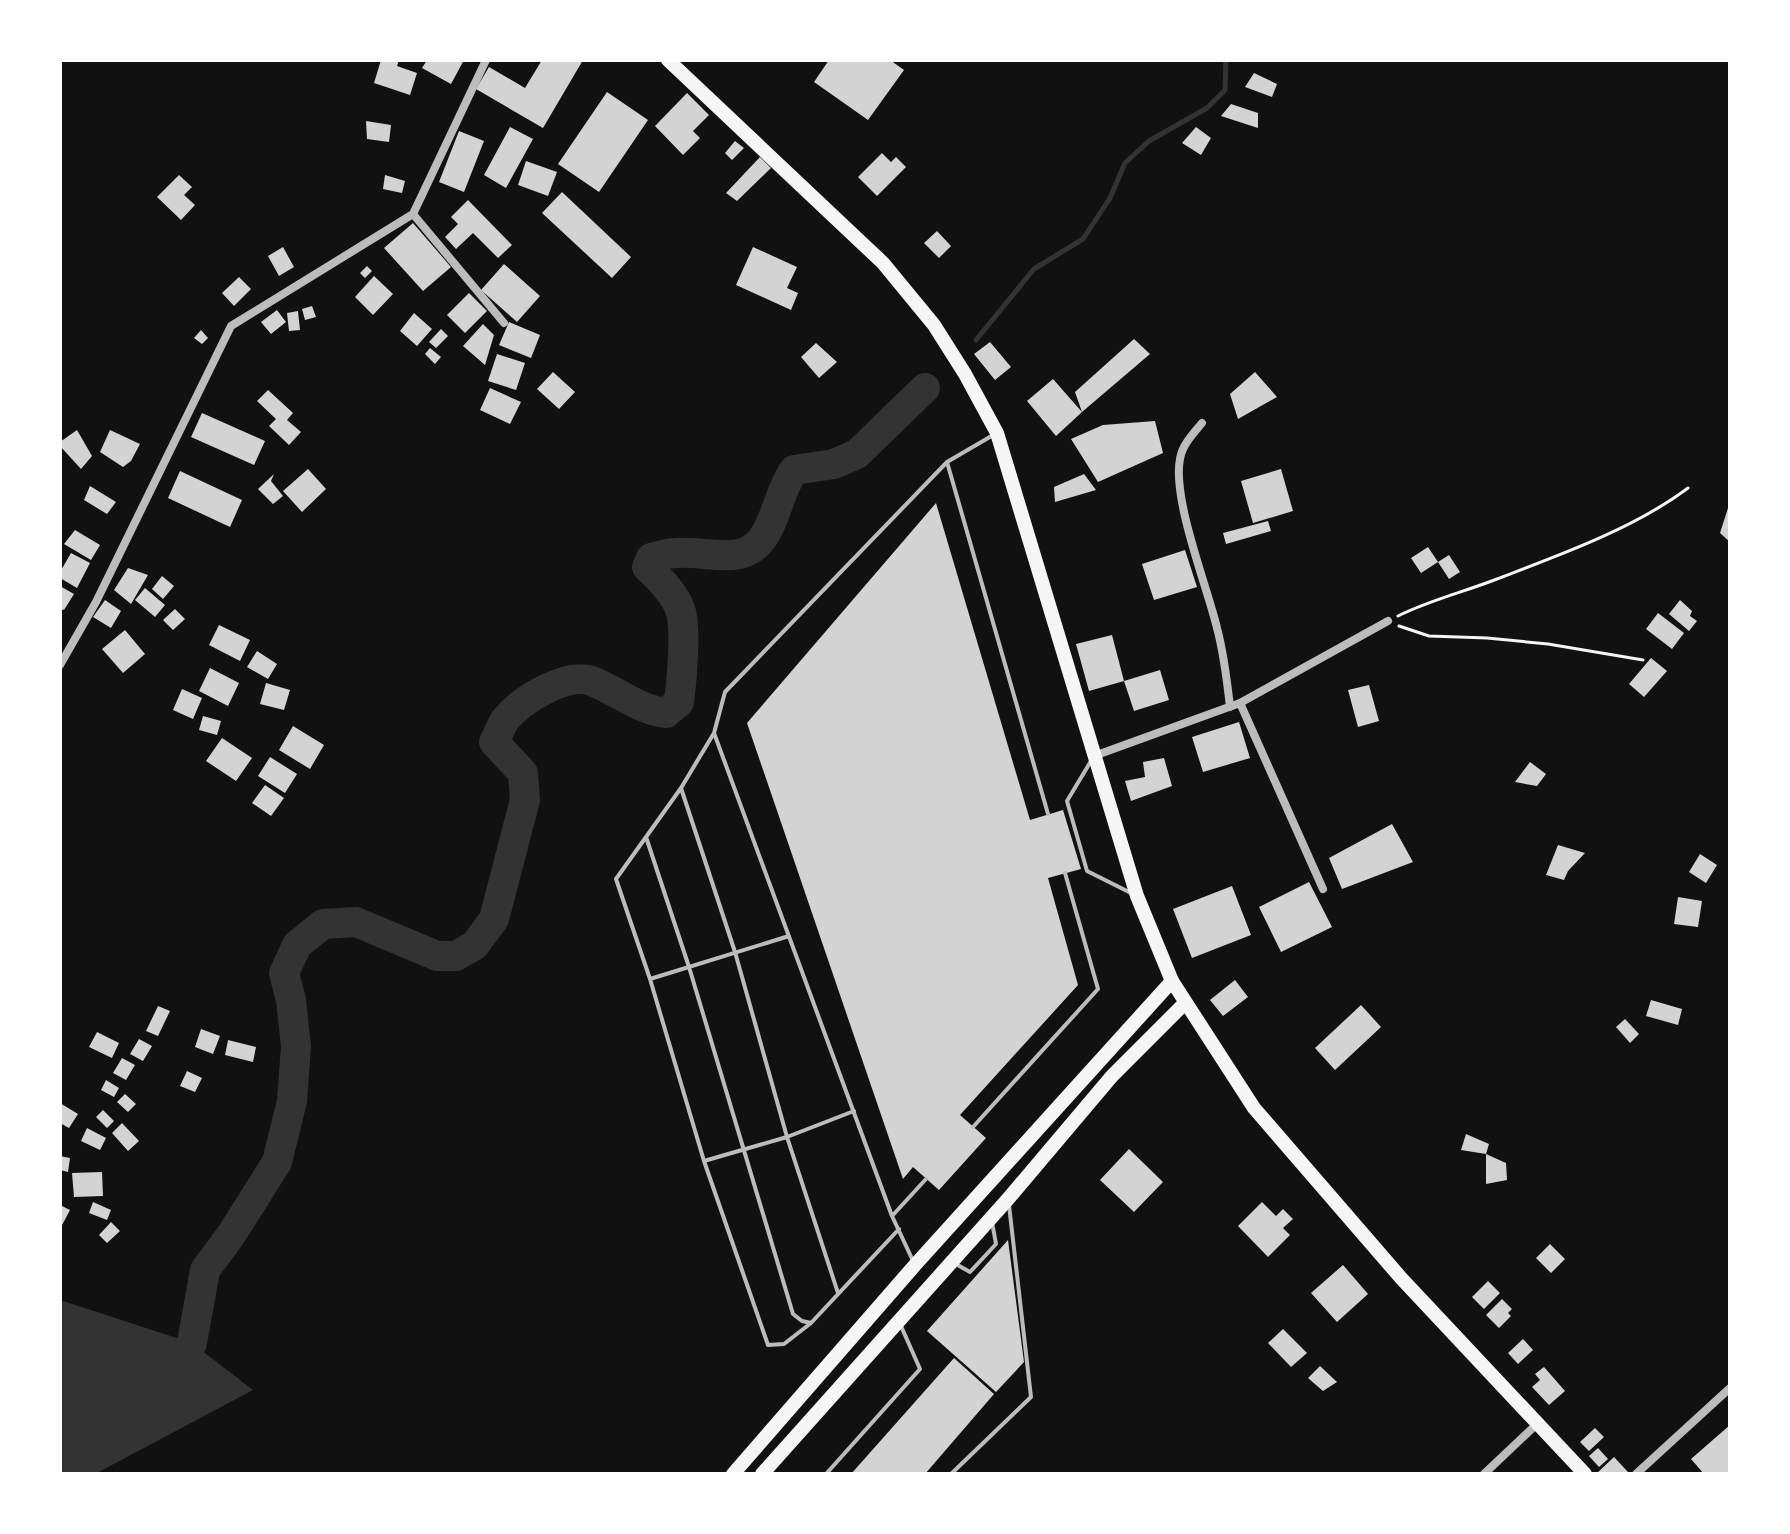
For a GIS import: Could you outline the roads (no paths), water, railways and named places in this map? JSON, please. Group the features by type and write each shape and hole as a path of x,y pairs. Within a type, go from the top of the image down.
{"main road":[{"path":"668,60 883,263 934,325 965,374 997,433 1137,896 1172,981 1185,1003 1254,1108 1401,1278 1585,1474"},
{"path":"733,1474 915,1265 1172,981"},
{"path":"762,1474 1008,1199 1112,1076 1185,1003"}],"street":[{"path":"60,665 96,602 231,326 413,214 486,60"},
{"path":"413,214 504,323"},
{"path":"1202,423 1186,443 1179,472 1195,551 1217,627 1230,707"},
{"path":"1094,756 1240,703 1388,621"},
{"path":"1240,703 1323,889"},
{"path":"1636,1474 1730,1388"},
{"path":"1484,1474 1538,1423"}],"lane":[{"path":"899,1229 811,1323 784,1344 768,1345 704,1161 650,979 616,879 681,788 714,733 725,692 947,462 997,433"},
{"path":"947,462 1048,814"},
{"path":"714,733 892,1216 915,1265"},
{"path":"1094,756 1067,801 1087,871 1137,896"},
{"path":"681,788 735,952 787,1137 838,1293"},
{"path":"646,837 689,967 793,1314 811,1323"},
{"path":"973,1127 1098,989 1065,873"},
{"path":"650,979 789,936"},
{"path":"704,1161 787,1137 854,1111"},
{"path":"892,1216 926,1179"},
{"path":"951,1474 1031,1397 1008,1199"},
{"path":"952,1261 970,1272 996,1244 991,1217"},
{"path":"826,1474 920,1369 899,1320"}],"waterway":[{"path":"976,340 1034,269 1083,239 1110,198 1125,163 1149,141 1207,108 1225,90 1226,60"},
{"path":"192,1343 205,1270 277,1162 292,1101 296,1046 291,1000 284,973 297,945 323,924 356,922 437,956 456,956 475,945 494,919 525,800 523,773 494,742 505,720 533,696 557,684 581,679 592,681 647,708 666,713 679,702 682,621 679,606 671,593 647,567 651,558 673,553 726,555 748,551 766,533 794,470 834,464 857,454 925,388"}]}
